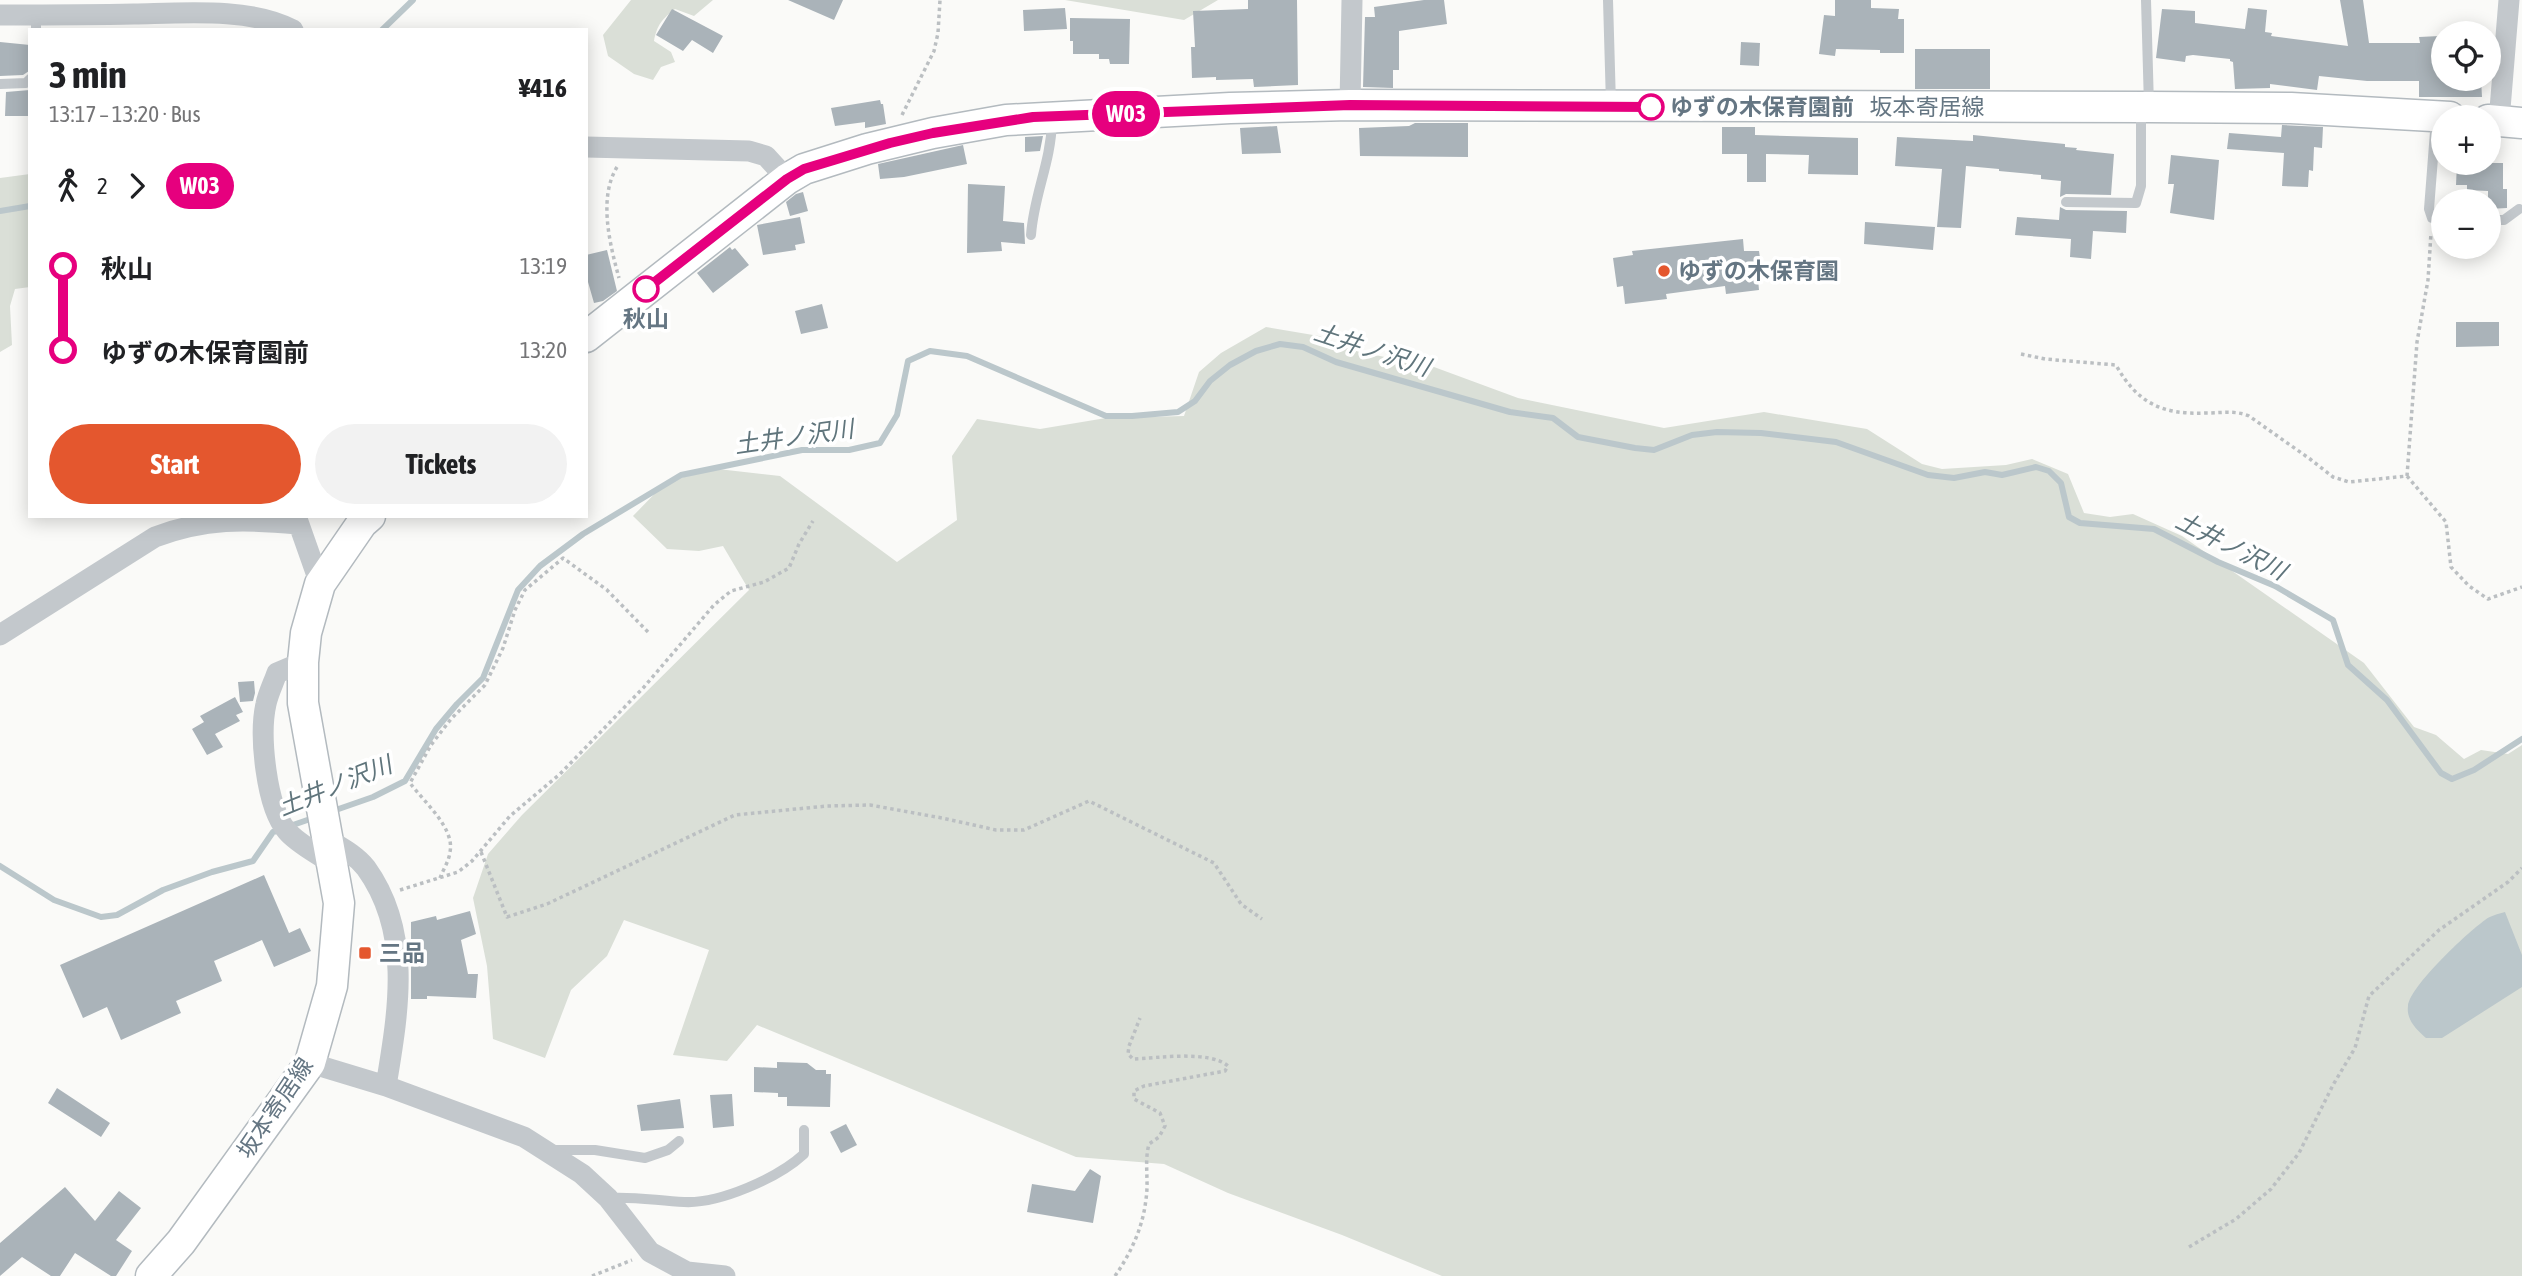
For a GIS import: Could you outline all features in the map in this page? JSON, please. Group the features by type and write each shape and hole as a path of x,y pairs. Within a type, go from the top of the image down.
{"main road":[{"name":"坂本寄居線","path":"588,335 787,179 804,169 890,143 1006,120 1350,105 2291,108 2431,116"},
{"name":"坂本寄居線","path":"151,1276 181,1242 310,1063 332,986 339,903 303,704 306,633 320,584 368,518"}],"street":[{"path":"1350,105 1352,0"},
{"path":"2503,121 2509,0"},
{"path":"0,15 36,23 180,13 269,16 290,28"},
{"path":"588,147 749,151 766,156 787,179"},
{"path":"0,635 155,537 184,526 246,519 297,520 320,584"},
{"path":"303,662 277,674 266,705 266,761 277,814 287,831 329,851 349,852 365,866 381,895 394,929 399,964 398,1015 386,1086"},
{"path":"310,1063 386,1086 524,1137 582,1174 607,1198 650,1252 687,1272 725,1276"}],"lane":[{"path":"1608,0 1611,107"},
{"path":"2066,202 2136,203 2141,186 2145,107 2146,0"},
{"path":"0,83 28,81"},
{"path":"1031,234 1033,208 1052,145 1052,117"},
{"path":"2431,175 2431,210"},
{"path":"2501,220 2519,209"},
{"path":"607,1198 637,1196 686,1202 705,1200 756,1185 792,1165 803,1154 804,1130"},
{"path":"545,1150 595,1150 645,1158 668,1150 679,1142"}],"path":[{"path":"890,143 934,51 940,0"},
{"path":"626,304 608,226 608,199 613,173 628,149"},
{"path":"2431,259 2417,342 2407,476 2446,522 2451,567 2469,586 2488,599 2522,587"},
{"path":"2021,354 2045,359 2116,365 2127,385 2145,402 2170,411 2197,414 2239,412 2300,451 2333,477 2349,482 2407,476"},
{"path":"381,895 458,872 481,852 510,816 560,774 644,687 714,606 732,591 764,582 789,568 813,521"},
{"path":"439,879 450,854 451,840 445,825 410,783 431,745 451,719 485,685 503,648 515,610 525,590 563,558 607,590 650,634"},
{"path":"481,852 507,917 547,904 735,815 827,806 870,805 996,830 1024,830 1089,801 1214,863 1241,904 1262,919"},
{"path":"2189,1247 2236,1219 2272,1189 2299,1153 2355,1048 2368,996 2439,930 2508,882 2522,868"},
{"path":"1115,1276 1139,1232 1146,1200 1146,1156 1149,1143 1159,1137 1165,1126 1160,1113 1134,1099 1134,1091 1144,1086 1225,1071 1228,1066 1223,1061 1207,1057 1133,1059 1128,1054 1129,1046 1140,1017"},
{"path":"592,1276 650,1252"}],"shaded area":[{"path":"631,0 713,0 694,16 675,9 661,23 654,41 671,52 675,62 661,67 653,80 634,74 608,56 603,35"},
{"path":"1065,0 1218,0 1184,20"},
{"path":"28,174 28,287 15,289 10,306 12,345 0,352 0,178"},
{"path":"1266,327 1319,336 1365,353 1434,367 1518,398 1664,428 1764,412 1867,429 1922,464 1942,469 2006,465 2032,459 2068,474 2084,513 2110,517 2133,514 2182,536 2364,663 2414,727 2436,735 2464,759 2481,750 2508,754 2522,745 2522,1276 1442,1276 1228,1193 1164,1164 1076,1157 757,1025 727,1061 673,1055 709,950 624,920 607,956 571,990 545,1058 493,1039 487,966 473,898 488,854 522,815 749,590 723,546 699,551 667,549 633,516 667,481 718,469 780,476 897,562 957,520 952,456 977,419 1040,429 1106,418 1184,416 1199,372 1221,353"},
{"path":"2505,912 2522,955 2522,987 2442,1038 2426,1038 2410,1020 2408,1006 2411,997 2428,973 2466,936 2487,919"}],"building":[{"path":"788,0 843,0 834,20"},
{"path":"1248,0 1297,0 1298,85 1254,87 1253,79 1192,78 1191,47 1195,47 1193,11 1248,9"},
{"path":"1444,0 1447,24 1399,31 1399,70 1393,70 1393,88 1363,87 1365,17 1375,17 1374,7"},
{"path":"1835,0 1871,0 1871,8 1899,9 1898,19 1904,19 1904,53 1836,49 1835,56 1819,54 1824,15 1835,16"},
{"path":"2340,0 2363,0 2369,43 2420,43 2419,37 2431,36 2431,91 2482,91 2482,97 2419,97 2419,81 2367,81 2319,76 2317,90 2270,84 2270,88 2235,89 2233,62 2230,59 2193,55 2186,56 2185,62 2156,58 2162,9 2195,11 2195,23 2245,29 2248,8 2267,10 2265,32 2272,33 2271,36 2348,46"},
{"path":"1065,8 1067,29 1024,31 1023,10"},
{"path":"672,9 723,36 713,53 692,40 683,51 656,35"},
{"path":"1070,18 1130,19 1129,64 1110,64 1109,59 1099,59 1099,54 1073,54"},
{"path":"0,42 28,45 28,72 23,75 0,76"},
{"path":"1741,42 1760,43 1759,66 1740,65"},
{"path":"1915,49 1990,49 1990,89 1915,89"},
{"path":"28,90 28,116 5,116 6,92"},
{"path":"880,100 886,124 865,128 865,122 835,126 831,108"},
{"path":"1415,123 1468,123 1468,157 1360,156 1359,128 1409,126"},
{"path":"2282,125 2323,127 2322,148 2314,147 2313,171 2309,170 2308,187 2282,186 2284,153 2227,149 2229,133 2281,137"},
{"path":"1277,126 1281,153 1242,154 1240,128"},
{"path":"1722,127 1755,127 1755,135 1858,138 1858,175 1808,174 1809,155 1766,154 1766,182 1747,182 1747,154 1722,154"},
{"path":"1973,135 2065,144 2065,147 2077,148 2076,150 2114,154 2111,195 2066,194 2060,197 2061,181 2041,179 2041,175 1966,166 1961,228 1937,227 1942,169 1895,166 1897,137 1973,141"},
{"path":"1043,136 1040,151 1025,152 1025,137"},
{"path":"963,145 967,164 904,177 880,179 878,164"},
{"path":"2171,155 2219,160 2214,220 2170,213 2174,184 2168,184"},
{"path":"2503,163 2503,189 2507,189 2507,208 2501,208 2501,189 2467,189 2467,185 2456,185 2456,175 2501,175"},
{"path":"968,184 1005,186 1003,221 1024,223 1025,244 1001,242 1002,251 967,253"},
{"path":"803,192 808,211 790,216 786,202"},
{"path":"2060,207 2066,210 2127,211 2126,233 2093,231 2091,259 2070,257 2071,239 2015,235 2017,217 2059,220"},
{"path":"800,217 805,243 795,245 796,250 763,255 757,225"},
{"path":"1865,222 1935,227 1933,250 1864,244"},
{"path":"1743,239 1744,251 1759,251 1763,278 1758,279 1759,290 1726,294 1725,286 1666,294 1667,299 1625,304 1623,286 1617,287 1613,258 1633,255 1632,251"},
{"path":"730,247 732,250 735,248 749,265 713,293 697,273"},
{"path":"607,250 617,291 603,301 594,303 588,282 588,255"},
{"path":"822,304 828,328 801,334 795,311"},
{"path":"2456,322 2499,322 2499,346 2456,347"},
{"path":"254,681 253,701 240,702 238,682"},
{"path":"235,697 243,712 236,715 240,721 215,734 223,747 207,755 192,729 204,722 200,716"},
{"path":"264,875 289,933 300,928 311,951 274,967 262,940 214,961 222,981 176,1001 181,1013 121,1040 107,1007 83,1018 60,965"},
{"path":"470,911 476,934 461,940 468,974 478,974 476,998 427,996 427,999 411,999 411,922 436,916 437,920"},
{"path":"777,1062 807,1063 816,1070 826,1070 826,1074 831,1074 830,1107 787,1106 787,1097 778,1097 778,1093 754,1092 754,1067 777,1068"},
{"path":"57,1088 110,1123 101,1137 48,1103"},
{"path":"732,1094 734,1126 713,1128 710,1095"},
{"path":"680,1099 684,1128 641,1131 637,1105"},
{"path":"846,1124 857,1145 841,1153 830,1132"},
{"path":"1090,1169 1101,1176 1093,1223 1027,1212 1032,1184 1075,1191"},
{"path":"65,1187 95,1221 119,1191 141,1208 116,1240 132,1251 116,1276 111,1276 75,1253 60,1276 51,1276 22,1257 0,1276 0,1243"}],"waterway":[{"path":"384,28 413,0"},
{"path":"0,211 28,206"},
{"name":"土井ノ沢川","path":"330,812 373,797 405,781 436,729 483,678 518,590 540,566 583,534 681,475 802,450 849,450 880,443 897,415 908,361 930,351 967,356 1106,416 1178,412 1195,401 1210,381 1230,365 1256,351 1280,344 1303,347 1336,362 1510,412 1553,418 1578,437 1635,448 1654,450 1692,435 1717,432 1761,433 1836,442 1928,475 1954,478 1985,472 2002,475 2036,467 2049,471 2061,483 2069,517 2080,523 2154,529 2218,562 2275,586 2333,620 2348,665 2387,700 2441,773 2452,779 2474,770 2522,739"},
{"name":"土井ノ沢川","path":"290,826 316,817"},
{"name":"土井ノ沢川","path":"0,866 54,900 101,917 117,915 163,890 212,872 253,861 273,832 280,830"}],"bus line":[{"name":"W03","path":"646,289 787,179 804,169 867,149 933,133 1033,117 1230,108 1350,105 1651,107"}],"place":[{"name":"ゆずの木保育園前","path":"1651,107"},
{"name":"ゆずの木保育園","path":"1664,271"},
{"name":"秋山","path":"646,289"},
{"name":"三品","path":"365,953"}]}
